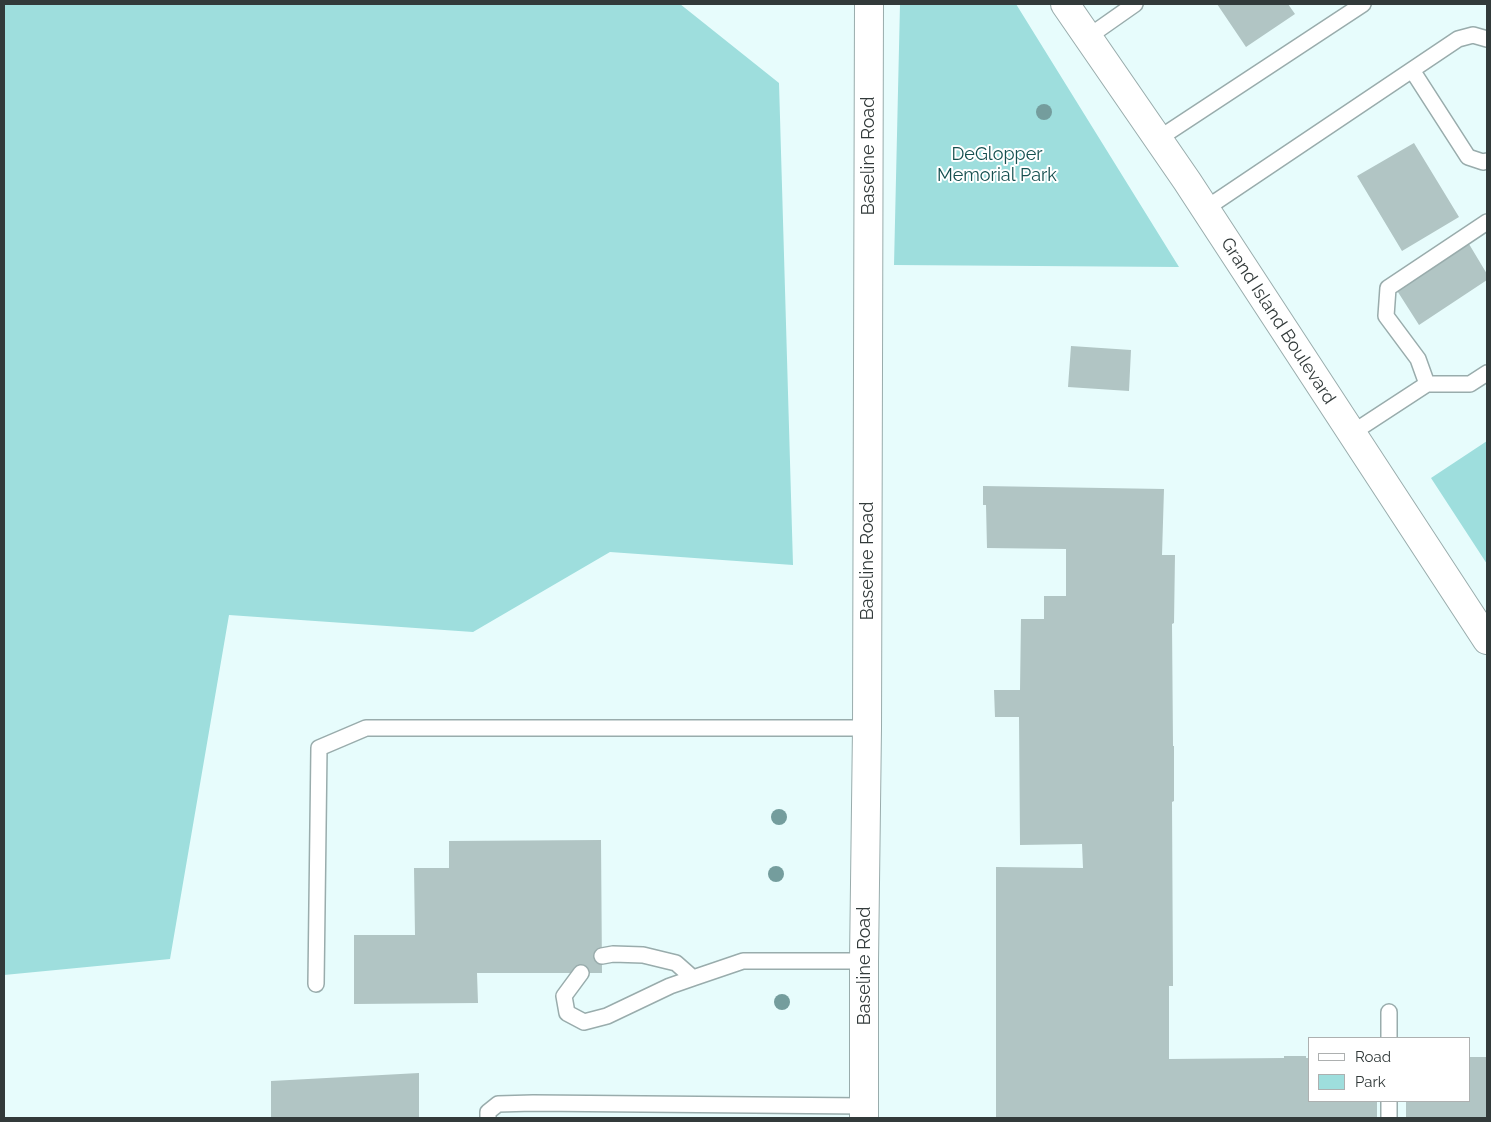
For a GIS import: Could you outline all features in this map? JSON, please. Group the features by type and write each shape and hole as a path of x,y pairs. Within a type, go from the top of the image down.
{"street":[{"name":"Baseline Road","path":"864,1112 869,4"},
{"name":"Grand Island Boulevard","path":"1065,4 1205,209 1487,640"}],"lane":[{"path":"1088,37 1134,4"},
{"path":"1158,139 1363,4"},
{"path":"1205,209 1458,39 1473,35 1487,39"},
{"path":"1412,70 1468,157 1483,162 1487,161"},
{"path":"1427,384 1418,359 1386,316 1388,288 1487,222"},
{"path":"1352,433 1427,384 1470,384 1487,373"},
{"path":"316,984 319,748 366,728 867,728"},
{"path":"602,956 613,954 643,956 676,963 693,978"},
{"path":"581,973 564,996 568,1012 584,1022 607,1016 670,986 744,961 864,961"},
{"path":"1389,1012 1389,1037"},
{"path":"1388,1118 1389,1102"},
{"path":"488,1118 488,1112 498,1104 533,1103 770,1112 864,1112"}],"green space":[{"path":"4,4 680,4 779,83 793,565 610,552 473,632 229,615 170,959 4,975"},
{"name":"DeGlopper Memorial Park","path":"900,4 1016,4 1179,267 894,265"},
{"path":"1487,441 1487,564 1431,478"}],"building":[{"path":"1217,4 1288,4 1295,14 1246,47"},
{"path":"1414,143 1459,217 1402,251 1357,176"},
{"path":"1469,244 1487,274 1487,280 1419,325 1396,289"},
{"path":"1071,346 1131,350 1129,391 1068,387"},
{"path":"983,486 1164,489 1162,555 1175,555 1174,623 1172,624 1174,746 1174,801 1172,802 1173,986 1169,986 1169,1059 1284,1058 1284,1056 1306,1056 1308,1058 1308,1102 1377,1102 1377,1118 996,1118 996,867 1083,868 1082,844 1020,845 1019,717 995,717 994,690 1020,690 1021,619 1044,619 1044,596 1066,596 1066,549 987,548 986,505 983,505"},
{"path":"601,840 602,973 477,973 478,1003 354,1004 354,935 415,935 414,868 449,868 449,841"},
{"path":"1471,1057 1487,1057 1487,1118 1406,1118 1406,1102 1471,1102"},
{"path":"419,1073 419,1118 271,1118 271,1081"}]}
